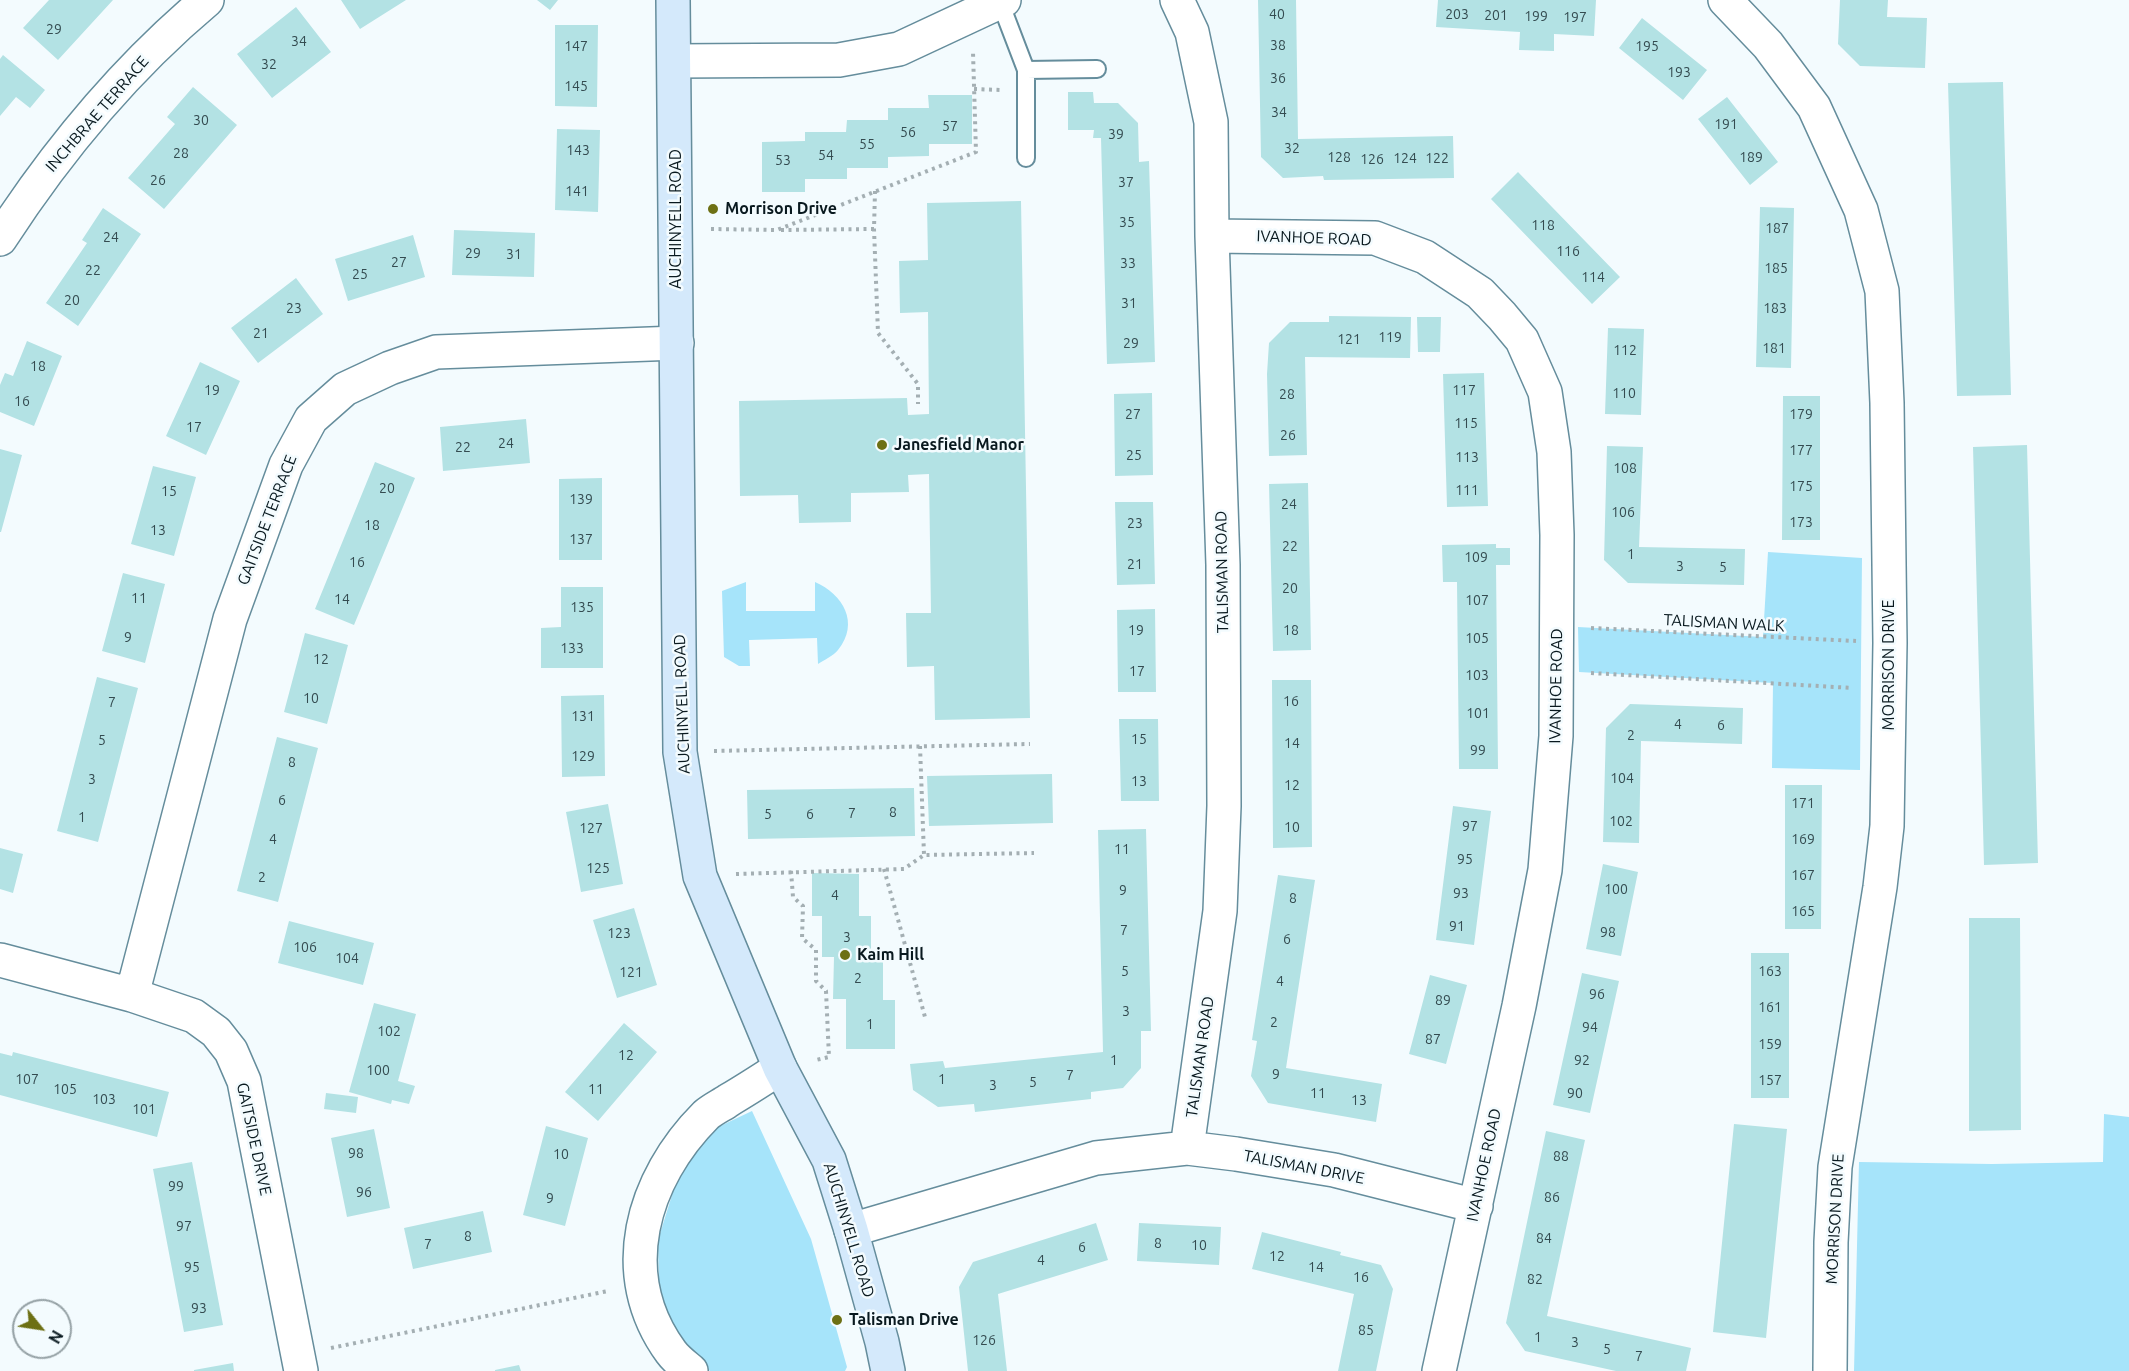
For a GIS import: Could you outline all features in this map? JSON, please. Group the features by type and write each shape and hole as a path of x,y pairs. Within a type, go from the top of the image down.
{"street":[{"name":"INCHBRAE TERRACE","path":"0,239 60,152 180,22 207,0"},
{"name":"AUCHINYELL ROAD","path":"673,0 680,752 700,876 780,1068 829,1160 851,1230 888,1371"},
{"name":"TALISMAN ROAD","path":"1177,0 1192,32 1211,122 1212,236 1223,565 1224,806 1220,911 1187,1148"},
{"name":"MORRISON DRIVE","path":"1725,0 1768,45 1814,107 1861,210 1882,291 1887,403 1890,643 1887,826 1879,898 1835,1167 1831,1242 1830,1371"},
{"path":"675,61 838,60 899,49 992,6"},
{"name":"IVANHOE ROAD","path":"1212,236 1375,238 1425,257 1480,293 1502,316 1522,340 1545,392 1554,453 1557,535 1556,736 1545,870 1476,1206 1439,1371"},
{"name":"GAITSIDE TERRACE","path":"132,995 230,619 286,465 311,419 345,389 390,368 436,352 677,343"},
{"name":"GAITSIDE DRIVE","path":"0,960 132,995 194,1016 216,1032 231,1052 244,1081 299,1363"},
{"path":"691,1371 671,1353 652,1320 641,1284 642,1227 652,1193 668,1162 707,1114 780,1068"},
{"name":"TALISMAN DRIVE","path":"851,1230 1096,1158 1187,1148 1334,1170 1476,1206"}],"lane":[{"path":"992,6 1026,70 1026,158"},
{"path":"1026,70 1097,69"}],"path":[{"path":"777,230 976,152 992,6"},
{"path":"875,191 874,229 878,333 918,384 918,404"},
{"path":"676,229 874,229"},
{"name":"TALISMAN WALK","path":"1586,628 1860,641"},
{"path":"1588,673 1862,689"},
{"path":"680,752 1030,744"},
{"path":"920,746 924,855"},
{"path":"700,876 791,871 904,869 924,855 1034,854"},
{"path":"884,869 925,1017"},
{"path":"780,1068 829,1057 826,991 816,981 816,950 802,938 803,906 792,897 791,871"},
{"path":"299,1363 641,1284"}],"shaded area":[{"path":"1768,552 1862,558 1860,770 1772,768 1773,683 1579,672 1578,627 1763,637"},
{"path":"746,582 746,611 815,611 815,582 825,587 840,602 848,620 848,630 838,650 818,664 817,638 749,640 750,666 739,666 724,657 722,591"},
{"path":"752,1111 811,1239 847,1367 845,1371 710,1371 681,1346 659,1296 658,1240 678,1176 716,1128"},
{"path":"2104,1114 2129,1117 2129,1371 1854,1371 1859,1162 1992,1164 2103,1162"}],"building":[{"path":"49,0 113,0 58,60 23,28"},
{"path":"341,0 406,0 360,29"},
{"path":"537,0 558,0 550,10"},
{"path":"1258,0 1296,0 1298,139 1453,136 1454,178 1324,180 1323,176 1283,178 1261,157"},
{"path":"1438,0 1596,0 1594,36 1554,34 1554,51 1519,50 1520,32 1436,27"},
{"path":"1840,0 1888,0 1887,17 1927,18 1925,68 1860,66 1838,44"},
{"path":"296,7 331,52 272,98 237,54"},
{"path":"1642,18 1707,70 1683,100 1619,48"},
{"path":"555,25 598,25 597,107 555,106"},
{"path":"3,55 45,90 30,108 16,97 0,116 0,59"},
{"path":"2003,82 2011,395 1957,396 1948,83"},
{"path":"193,87 237,125 164,209 128,178 175,124 167,117"},
{"path":"1068,92 1093,92 1094,103 1118,103 1138,123 1139,162 1149,161 1155,362 1107,364 1101,138 1093,138 1094,130 1068,130"},
{"path":"928,95 972,95 972,144 929,144 929,156 888,157 888,168 847,168 847,179 805,179 805,192 762,192 762,142 805,141 805,132 846,132 847,120 888,120 888,108 929,108"},
{"path":"1727,97 1778,162 1750,185 1698,119"},
{"path":"557,129 600,130 598,212 555,210"},
{"path":"1518,172 1620,277 1592,304 1491,199"},
{"name":"Janesfield Manor","path":"1021,201 1030,718 935,720 934,666 907,667 906,613 931,613 929,474 908,475 909,492 851,493 851,522 799,523 798,495 740,496 739,401 907,398 908,415 929,414 928,312 900,313 899,261 928,260 927,203"},
{"path":"1760,207 1794,208 1791,368 1756,367"},
{"path":"103,208 141,234 78,326 46,303 87,243 82,240"},
{"path":"454,230 535,233 534,277 452,275"},
{"path":"413,235 425,277 348,301 335,259"},
{"path":"296,278 323,314 258,363 231,328"},
{"path":"1329,316 1411,317 1410,358 1305,357 1307,455 1269,456 1267,374 1269,343 1290,322 1329,322"},
{"path":"1417,317 1441,317 1440,352 1418,352"},
{"path":"1608,328 1644,329 1641,415 1605,414"},
{"path":"27,341 62,356 34,426 0,412 0,385 5,373 13,376"},
{"path":"200,362 240,381 206,455 166,436"},
{"path":"1484,373 1488,506 1447,507 1443,374"},
{"path":"1152,393 1153,475 1115,476 1114,394"},
{"path":"1783,396 1820,396 1820,540 1782,540"},
{"path":"526,419 530,463 443,471 440,427"},
{"path":"2027,445 2038,863 1984,865 1973,447"},
{"path":"1607,446 1643,447 1639,547 1745,549 1744,585 1628,583 1604,560"},
{"path":"0,449 22,455 1,532 0,532"},
{"path":"375,462 415,478 354,625 315,609"},
{"path":"153,466 196,477 174,556 131,544"},
{"path":"602,478 602,560 559,560 559,479"},
{"path":"1308,483 1311,650 1273,651 1269,484"},
{"path":"1115,502 1153,502 1155,584 1117,585"},
{"path":"1496,544 1496,548 1510,548 1510,565 1496,565 1498,769 1459,769 1457,582 1443,582 1442,545"},
{"path":"123,573 165,584 145,663 102,651"},
{"path":"561,587 603,587 603,668 541,668 541,628 561,627"},
{"path":"1155,609 1156,692 1118,692 1117,610"},
{"path":"305,633 348,645 327,724 284,712"},
{"path":"97,677 138,688 98,842 57,831"},
{"path":"1272,680 1311,680 1312,847 1273,848"},
{"path":"604,695 605,776 562,777 561,696"},
{"path":"1630,704 1743,708 1742,744 1641,741 1639,843 1603,842 1606,728"},
{"path":"1119,719 1158,719 1159,801 1121,801"},
{"path":"277,737 318,748 278,902 237,891"},
{"path":"1052,774 1053,823 929,826 927,776"},
{"path":"1785,785 1822,785 1821,929 1785,929"},
{"path":"914,788 915,836 748,839 747,790"},
{"path":"608,804 623,884 581,892 566,812"},
{"path":"1453,806 1491,811 1474,945 1436,940"},
{"path":"1146,829 1151,1031 1141,1031 1141,1068 1123,1088 1091,1092 1091,1099 975,1112 974,1104 938,1107 913,1090 910,1064 943,1061 945,1068 1103,1052 1098,830"},
{"path":"0,848 23,854 13,893 0,889"},
{"path":"1603,864 1638,872 1621,956 1586,949"},
{"path":"812,873 859,874 859,916 871,916 871,957 883,957 883,1000 895,1000 895,1049 846,1049 846,999 833,999 834,957 822,957 822,916 812,916"},
{"path":"1278,875 1315,880 1286,1068 1382,1084 1376,1122 1268,1103 1251,1076 1257,1041 1252,1040"},
{"path":"634,908 657,985 617,998 593,920"},
{"path":"1969,918 2020,918 2021,1130 1969,1131"},
{"path":"289,921 374,943 363,985 278,963"},
{"path":"1751,953 1789,953 1789,1098 1751,1098"},
{"path":"1582,973 1619,981 1590,1113 1553,1105"},
{"path":"1430,975 1467,985 1446,1064 1409,1054"},
{"path":"374,1003 416,1014 398,1081 415,1086 409,1104 392,1100 391,1104 349,1092"},
{"path":"624,1023 657,1052 598,1121 565,1092"},
{"path":"13,1052 169,1092 157,1137 0,1095 0,1053 12,1056"},
{"path":"326,1093 358,1097 356,1113 324,1109"},
{"path":"1734,1124 1787,1129 1766,1338 1713,1332"},
{"path":"546,1126 588,1138 565,1226 523,1215"},
{"path":"374,1129 390,1208 347,1217 331,1138"},
{"path":"1546,1131 1585,1140 1547,1316 1691,1348 1686,1371 1616,1371 1525,1351 1506,1323"},
{"path":"192,1162 223,1325 184,1332 153,1169"},
{"path":"483,1211 492,1252 413,1269 404,1228"},
{"path":"1096,1223 1108,1260 998,1294 1007,1371 968,1371 959,1287 973,1262"},
{"path":"1139,1223 1221,1227 1219,1265 1137,1261"},
{"path":"1262,1232 1341,1252 1340,1255 1381,1265 1393,1289 1376,1371 1338,1371 1354,1294 1252,1269"},
{"path":"233,1363 234,1371 194,1371 194,1370"},
{"path":"519,1365 521,1371 495,1371 495,1370"}],"place":[{"name":"Morrison Drive","path":"713,209"},
{"name":"Janesfield Manor","path":"882,445"},
{"name":"Kaim Hill","path":"845,955"},
{"name":"Talisman Drive","path":"837,1320"}]}
